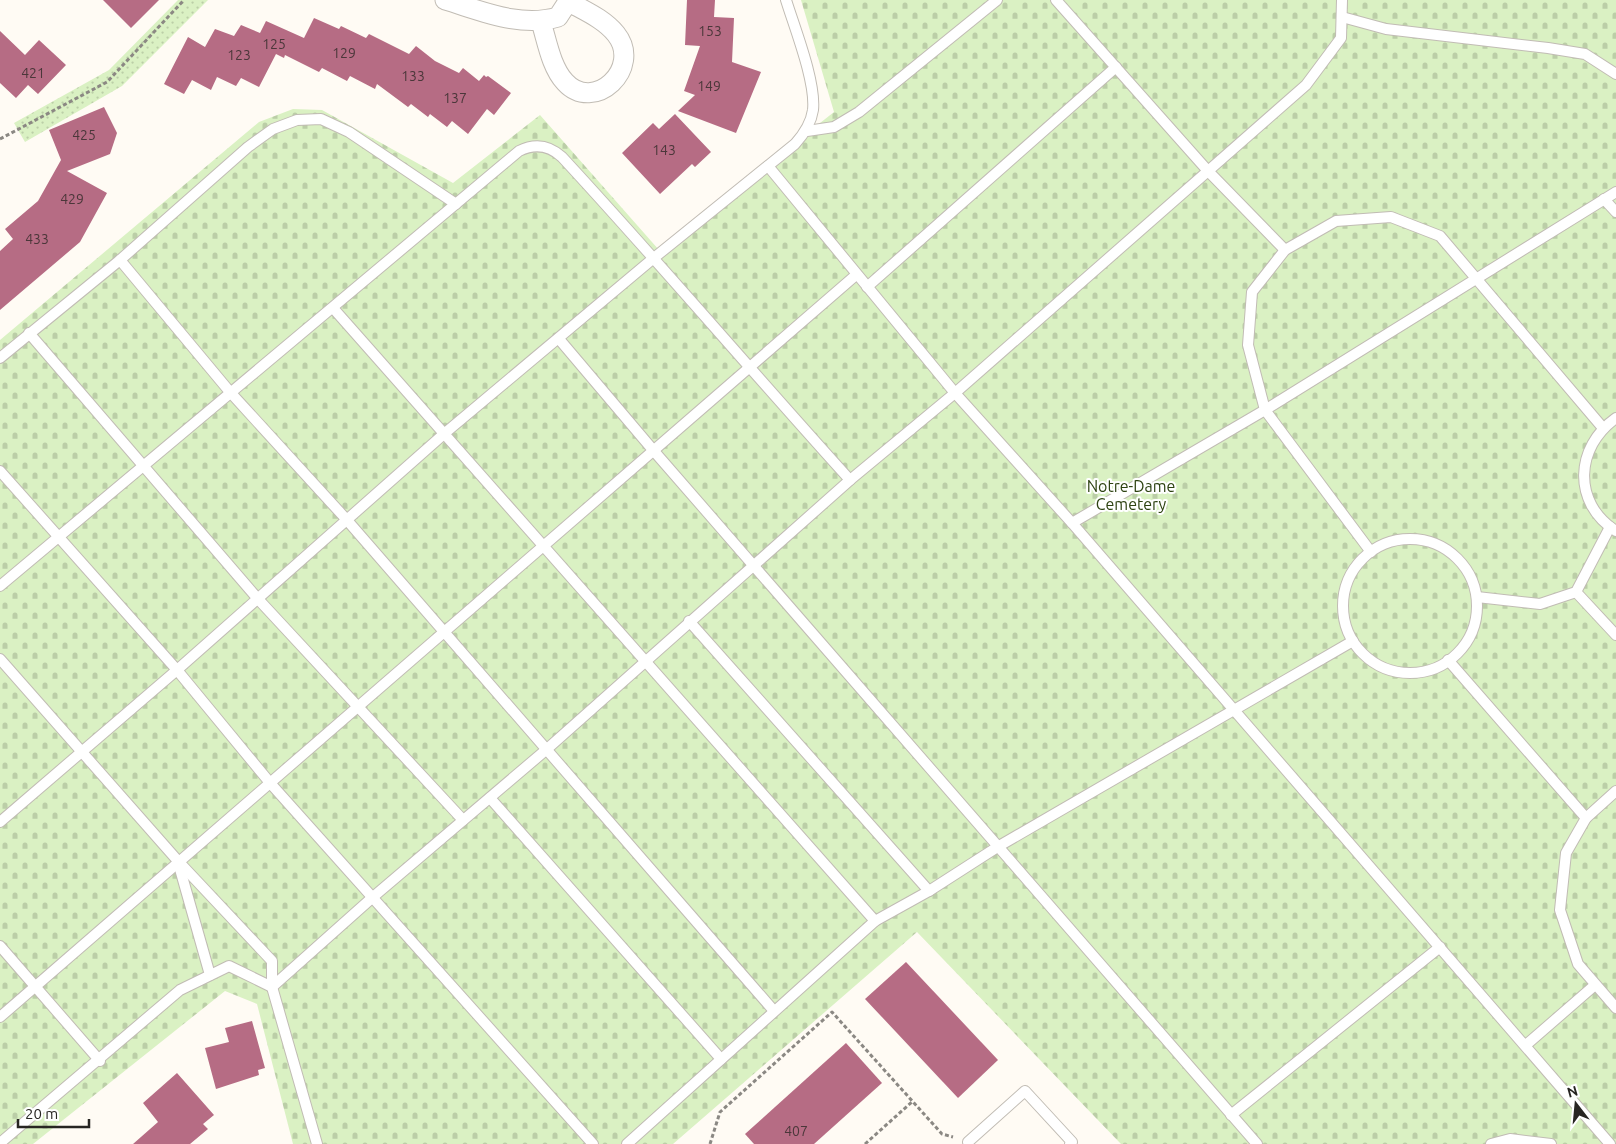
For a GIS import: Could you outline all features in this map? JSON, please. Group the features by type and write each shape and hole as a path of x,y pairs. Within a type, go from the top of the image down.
{"street":[{"path":"445,0 509,19 541,22 558,17 569,1 605,23 617,36 624,55 622,71 611,84 598,92 581,93 565,82 553,62 541,22"}],"lane":[{"path":"0,822 177,670 445,433 559,339 654,257 795,144 807,131 813,110 812,88 786,0"},
{"path":"807,131 834,126 859,112 997,0"},
{"path":"1056,0 1208,171 1285,250"},
{"path":"272,987 373,896 547,749 850,480 955,392 1306,85 1342,38 1342,0"},
{"path":"1342,17 1386,29 1585,54 1616,74"},
{"path":"867,287 1116,67"},
{"path":"0,358 120,260 248,147 273,129 296,120 321,120 349,132 456,204"},
{"path":"0,586 144,468 230,392 519,151 528,147 546,147 562,157 654,257 749,368 850,480"},
{"path":"768,166 856,276 955,392 1072,523 1610,1144"},
{"path":"1072,523 1265,410 1616,192"},
{"path":"1604,199 1616,212"},
{"path":"1371,552 1265,410 1248,345 1252,292 1285,250 1336,221 1391,217 1440,236 1478,278 1603,428"},
{"path":"120,260 230,392 346,519 774,1011"},
{"path":"0,1017 856,276"},
{"path":"333,308 445,433 542,547 875,921"},
{"path":"29,333 258,599 462,820"},
{"path":"559,339 653,450 1256,1144"},
{"path":"1477,597 1540,604 1576,592 1613,530 1592,508 1584,487 1584,465 1591,443 1603,428 1616,418"},
{"path":"0,472 177,670 271,784 593,1144"},
{"path":"1418,539 1439,545 1457,558 1470,576 1477,597 1476,620 1468,640 1448,660 1434,669 1419,672 1393,671 1372,661 1353,640 1346,627 1343,605 1346,583 1358,563 1371,552 1395,540 1418,539"},
{"path":"1576,592 1616,635"},
{"path":"689,621 929,891"},
{"path":"627,1144 875,921 929,891 998,846 1235,711 1353,640"},
{"path":"0,659 178,861 272,961 272,987 317,1144"},
{"path":"1448,660 1586,818"},
{"path":"1616,791 1586,818 1566,853 1560,910 1578,964 1616,1008"},
{"path":"490,798 720,1059"},
{"path":"178,861 210,975"},
{"path":"0,946 100,1060"},
{"path":"1231,1115 1440,946"},
{"path":"0,1143 100,1060 180,990 229,966 272,987"},
{"path":"1526,1045 1595,985"},
{"path":"968,1142 1025,1091 1072,1142 1070,1144"},
{"path":"1491,1144 1510,1140 1551,1144"}],"path":[{"path":"0,139 107,82 184,0"},
{"path":"710,1144 720,1112 832,1012 942,1134 968,1142"},
{"path":"865,1144 913,1101"}],"green space":[{"path":"178,0 208,0 122,86 25,142 14,123 109,70"},
{"name":"Notre-Dame Cemetery","path":"801,0 1616,0 1616,1144 1121,1144 917,932 673,1144 293,1144 257,1004 225,991 33,1144 0,1144 0,340 259,122 293,109 322,110 453,183 540,115 659,250 834,112"}],"building":[{"path":"103,0 159,0 131,28"},
{"path":"687,0 715,0 714,17 734,18 732,62 761,72 736,133 678,111 695,95 684,91 700,46 685,45"},
{"path":"314,18 339,29 341,26 366,38 369,34 409,54 416,46 435,61 459,73 463,68 479,81 484,75 488,76 511,93 494,115 487,109 468,134 452,121 447,127 430,114 428,117 411,104 408,107 377,84 375,89 350,76 347,81 322,68 319,72 285,55 284,58 276,54 259,87 241,78 236,86 217,77 211,90 192,80 184,94 164,84 188,37 205,47 215,29 234,36 241,25 260,33 266,21 304,38"},
{"path":"0,31 25,55 39,40 66,65 38,94 28,85 16,98 0,83"},
{"path":"104,107 117,133 110,154 67,171 107,193 80,242 0,310 0,251 13,239 5,229 38,201 61,160 49,130"},
{"path":"675,114 711,152 695,167 692,164 660,194 622,153 653,123 659,129"},
{"path":"906,962 998,1060 958,1098 865,999"},
{"path":"252,1021 265,1068 258,1070 259,1075 216,1089 205,1048 229,1042 225,1028"},
{"path":"846,1043 882,1083 814,1144 754,1144 745,1134"},
{"path":"177,1073 214,1115 203,1124 208,1129 190,1144 133,1144 158,1122 143,1103"}]}
